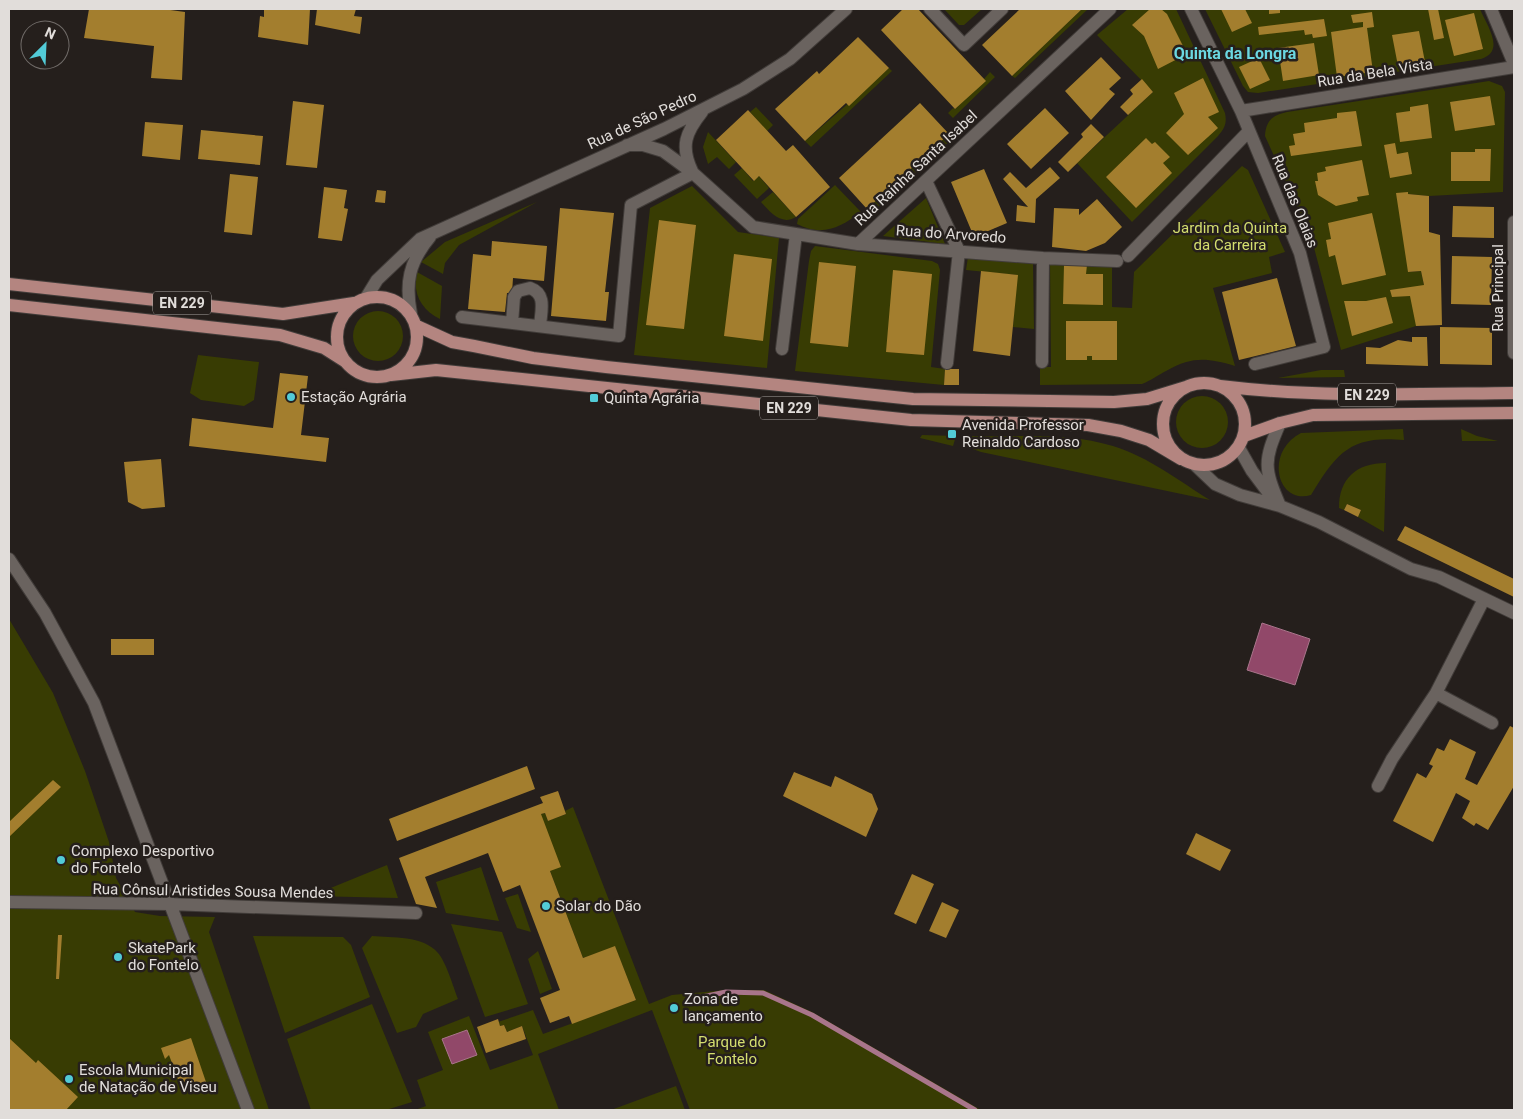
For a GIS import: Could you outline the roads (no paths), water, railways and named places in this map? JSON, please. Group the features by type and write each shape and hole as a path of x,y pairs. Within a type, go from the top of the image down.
{"main road":[{"name":"EN 229","path":"9,284 283,314 389,298 401,304 411,314 417,326 452,342 533,358 913,399 1114,402 1147,399 1197,383 1269,392 1323,395 1514,393"},
{"path":"346,362 340,353 337,334 343,315 360,301"},
{"name":"EN 229","path":"9,305 280,335 324,348 363,375 380,378 436,370 912,420 1088,425 1121,430 1150,440 1181,459 1195,464 1208,465 1222,462 1239,448"},
{"path":"391,375 403,368 413,357 418,342 417,326"},
{"path":"1220,386 1231,393 1240,404 1244,416 1244,436 1239,448"},
{"path":"1181,459 1166,440 1163,428 1163,415 1168,404 1176,394 1186,387"},
{"name":"EN 229","path":"1244,436 1280,423 1312,415 1514,413"}],"street":[{"name":"Rua de São Pedro","path":"360,301 377,280 420,239 705,109 743,89 790,59 846,9"},
{"path":"930,9 964,45 1002,9"},
{"name":"Rua Rainha Santa Isabel","path":"627,145 643,145 662,151 693,173 753,227 858,244 1110,9"},
{"name":"Rua das Olaias","path":"1191,9 1241,111 1300,253 1324,347 1255,364"},
{"path":"1491,9 1514,65"},
{"name":"Rua da Bela Vista","path":"1241,111 1514,65"},
{"path":"462,317 619,336 631,205 693,173 686,157 686,144 689,131 705,109"},
{"name":"Rua do Arvoredo","path":"858,244 1043,258 1123,258 1249,131"},
{"path":"926,182 959,251 947,363"},
{"name":"Rua Principal","path":"1514,222 1514,353"},
{"path":"411,314 408,280 421,250 435,232"},
{"path":"782,349 796,234"},
{"path":"1042,362 1043,258"},
{"path":"512,323 514,297 518,291 530,288 539,292 542,297 540,326"},
{"path":"1280,423 1267,457 1266,468 1280,506"},
{"path":"1239,448 1252,471 1280,506"},
{"path":"1195,464 1216,484 1240,495 1280,506 1319,522 1411,569 1440,577 1514,613"},
{"path":"9,559 45,613 94,703 112,746 169,904 248,1110"},
{"path":"1378,786 1392,759 1436,693 1484,598"},
{"path":"1436,693 1492,722"},
{"name":"Rua Cônsul Aristides Sousa Mendes","path":"9,902 169,904 416,913"}],"waterway":[{"path":"697,998 726,992 763,993 812,1015 975,1110"}],"place":[{"name":"Estação Agrária","path":"291,397"},
{"name":"Quinta Agrária","path":"594,398"},
{"name":"Avenida Professor Reinaldo Cardoso","path":"952,434"},
{"name":"Complexo Desportivo do Fontelo","path":"61,860"},
{"name":"Solar do Dão","path":"546,906"},
{"name":"SkatePark do Fontelo","path":"118,957"},
{"name":"Zona de lançamento","path":"674,1008"},
{"name":"Escola Municipal de Natação de Viseu","path":"69,1079"}],"district":[{"name":"Quinta da Longra","path":"1235,53"}],"park label":[{"name":"Jardim da Quinta da Carreira","path":"1230,236"},
{"name":"Parque do Fontelo","path":"732,1050"}]}
